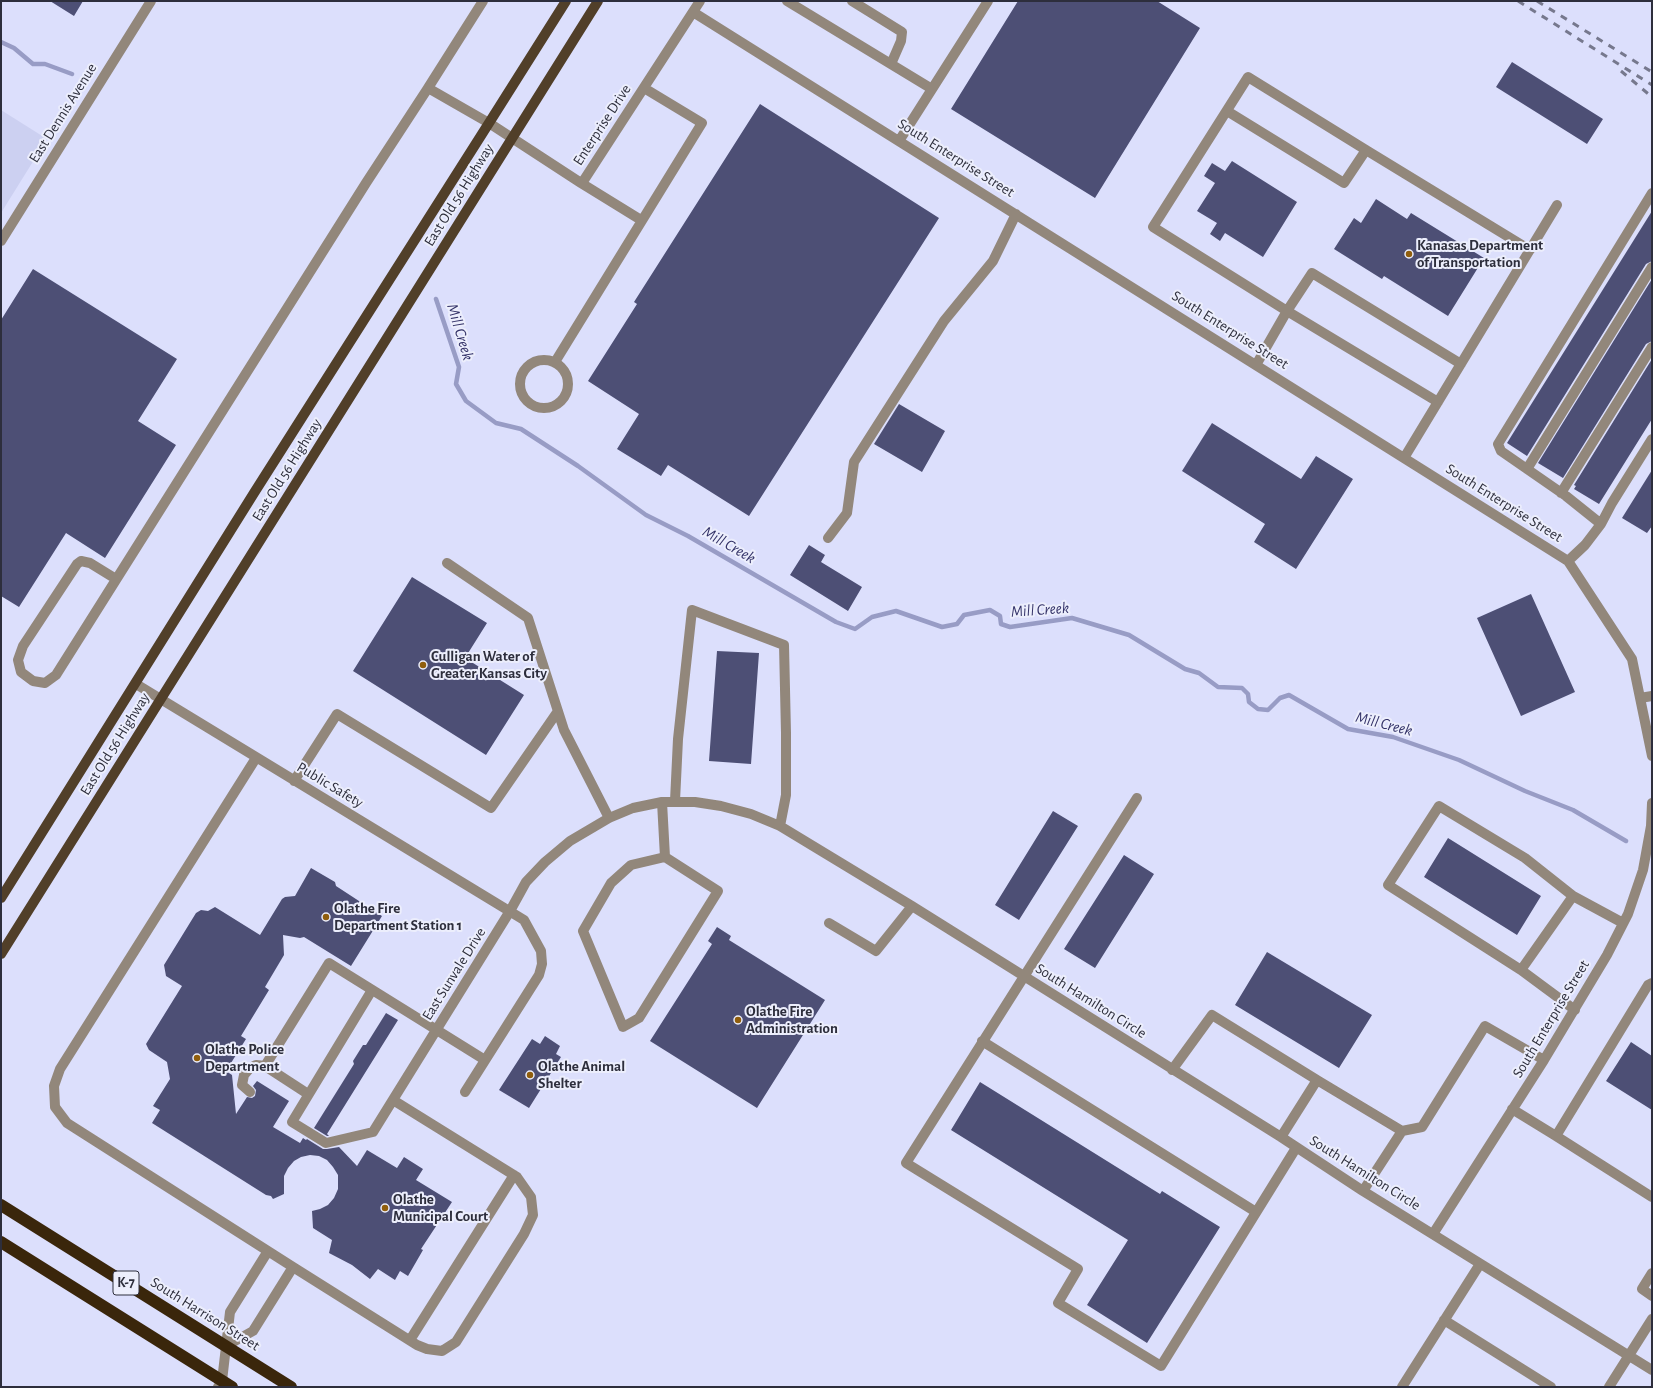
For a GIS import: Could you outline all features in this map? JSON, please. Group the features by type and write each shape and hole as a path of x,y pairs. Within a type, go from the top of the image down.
{"highway":[{"name":"South Harrison Street","path":"1,1205 291,1387"},
{"name":"K-7","path":"1,1242 224,1385"}],"main road":[{"name":"East Old 56 Highway","path":"1,898 254,493 566,1"},
{"name":"East Old 56 Highway","path":"1,954 598,1"}],"street":[{"name":"East Dennis Avenue","path":"1,241 151,1"},
{"path":"116,579 90,564 81,561 77,564 23,646 18,660 20,672 33,681 45,683 56,675 482,1"},
{"name":"Enterprise Drive","path":"428,88 513,138 581,183 700,1"},
{"path":"787,1 932,89"},
{"path":"852,1 902,32 901,41 891,64"},
{"path":"899,141 988,1"},
{"name":"South Enterprise Street","path":"693,12 1568,561 1632,659 1652,756"},
{"path":"1438,402 1287,312 1153,227 1248,77 1530,250"},
{"path":"555,362 702,123 644,88"},
{"path":"1226,111 1344,183 1366,150"},
{"path":"581,183 641,220"},
{"path":"1601,524 1561,493 1501,451 1498,444 1652,193"},
{"path":"1404,458 1557,205"},
{"path":"828,538 847,513 854,462 944,321 992,261 1016,214"},
{"path":"1527,469 1652,267"},
{"path":"1256,365 1312,273 1461,364"},
{"path":"1561,493 1652,347"},
{"path":"540,360 555,362 563,369 567,376 567,391 563,398 551,407 536,407 529,403 520,391 522,375 526,368 540,360"},
{"path":"1568,561 1586,545 1601,524 1612,503 1652,439"},
{"path":"447,564 528,618 564,730 609,818"},
{"path":"675,801 678,739 692,610 784,645 786,795 780,826"},
{"name":"Public Safety","path":"136,684 524,920 541,951 542,964 539,975 465,1092"},
{"path":"1640,698 1652,696"},
{"path":"294,781 337,714 491,808 558,711"},
{"path":"256,758 60,1069 54,1086 55,1107 67,1123 292,1267 427,1350 442,1351 456,1342 524,1234 533,1215 531,1197 517,1177 393,1100"},
{"path":"1137,798 906,1163 1078,1270 1058,1303 1161,1366 1296,1148"},
{"name":"South Hamilton Circle","path":"510,911 526,882 545,862 570,841 609,818 633,808 675,801 722,806 751,814 780,826 912,906 1363,1191 1652,1370"},
{"path":"662,802 665,857"},
{"name":"South Enterprise Street","path":"1433,1234 1544,1060 1607,955 1623,923 1643,870 1652,818 1652,803"},
{"path":"1575,1010 1521,970 1388,885 1439,806 1525,858 1573,896 1623,923"},
{"path":"665,857 718,891 640,1018 623,1027 583,931 611,883 631,865 665,857"},
{"path":"1521,970 1573,896"},
{"path":"829,923 876,951 912,906"},
{"name":"East Sunvale Drive","path":"308,1094 292,1122 326,1143 373,1132 510,911"},
{"path":"265,1066 329,963 485,1060"},
{"path":"1556,1136 1648,985 1652,983"},
{"path":"250,1092 242,1085 244,1075 250,1068 265,1066 308,1094 372,990"},
{"path":"1172,1070 1212,1014 1402,1131 1422,1127 1485,1026 1544,1060"},
{"path":"982,1041 1256,1212"},
{"path":"1281,1138 1317,1080"},
{"path":"1512,1109 1652,1197"},
{"path":"1363,1191 1402,1131"},
{"path":"410,1340 514,1175"},
{"path":"224,1385 226,1346 230,1312 268,1251"},
{"path":"1402,1387 1480,1264"},
{"path":"226,1346 253,1331 292,1267"},
{"path":"1652,1273 1642,1289 1652,1296"},
{"path":"1609,1387 1652,1319"},
{"path":"1444,1320 1551,1387"}],"shaded area":[{"path":"1,110 47,139 1,213"}],"building":[{"path":"50,1 83,1 74,16"},
{"path":"1018,1 1157,1 1200,28 1095,198 951,109"},
{"path":"1512,62 1603,119 1587,144 1496,87"},
{"path":"760,104 939,218 749,516 668,465 661,476 617,449 639,414 588,381 637,304 634,302"},
{"path":"1232,161 1297,202 1263,257 1225,233 1220,241 1210,234 1217,223 1197,211 1215,183 1204,176 1212,163 1225,171"},
{"name":"Kanasas Department of Transportation","path":"1376,199 1407,219 1411,213 1484,258 1448,316 1384,276 1382,279 1334,249 1354,218 1361,223"},
{"path":"1652,211 1652,261 1646,264 1527,456 1507,443"},
{"path":"33,269 177,359 138,421 176,445 105,558 66,533 19,607 1,596 1,320"},
{"path":"1652,279 1652,341 1646,344 1563,478 1538,463"},
{"path":"1652,359 1652,419 1599,504 1574,489 1576,486 1574,485"},
{"path":"899,404 945,431 922,472 874,444"},
{"path":"1212,423 1301,479 1316,456 1353,479 1296,569 1254,542 1265,524 1182,471"},
{"path":"1652,470 1652,526 1647,533 1622,518"},
{"path":"809,545 825,555 821,562 862,587 848,611 790,575"},
{"path":"412,577 487,623 465,658 524,695 486,755 353,671"},
{"path":"1531,594 1575,692 1521,716 1477,618"},
{"path":"717,651 759,653 751,764 709,761"},
{"path":"1053,811 1078,826 1019,920 995,905"},
{"path":"1448,838 1541,896 1517,935 1424,877"},
{"path":"1124,855 1154,874 1095,968 1064,949"},
{"path":"311,868 335,882 336,886 382,916 351,966 304,937 300,938 283,935 284,955 265,987 269,990 241,1036 246,1039 226,1071 232,1075 236,1114 247,1097 252,1098 255,1096 256,1090 253,1086 257,1081 289,1101 273,1127 300,1143 303,1138 323,1149 339,1147 357,1166 367,1150 397,1168 404,1157 423,1169 416,1180 452,1202 421,1249 423,1250 408,1276 400,1271 395,1280 378,1269 370,1279 352,1265 329,1253 332,1240 313,1228 312,1211 328,1205 334,1198 338,1189 338,1175 327,1160 319,1156 310,1155 301,1157 294,1161 284,1176 284,1194 273,1199 271,1196 266,1195 152,1123 160,1110 153,1106 170,1079 167,1062 149,1050 146,1044 182,986 166,976 164,965 196,913 201,910 208,911 215,907 260,935 282,899 285,897 295,896"},
{"name":"Olathe Fire Administration","path":"717,927 731,936 729,940 825,1000 757,1108 650,1041 712,944 708,941"},
{"path":"1267,952 1372,1015 1339,1068 1235,1005"},
{"path":"386,1013 398,1020 327,1134 329,1136 327,1136 314,1128 354,1064 353,1061 363,1045 366,1045"},
{"name":"Olathe Animal Shelter","path":"545,1036 560,1046 556,1054 561,1057 529,1108 499,1090 532,1039 540,1044"},
{"path":"1631,1042 1652,1056 1652,1110 1606,1081"},
{"path":"980,1082 1160,1194 1162,1191 1220,1227 1147,1343 1087,1305 1128,1240 951,1130"}],"waterway":[{"name":"Mill Creek","path":"1,42 14,48 33,64 45,64 72,74"},
{"name":"Mill Creek","path":"436,299 459,367 456,384 466,401 496,423 521,429 578,466 646,515 688,536 836,622 855,629 872,617 896,611 942,627 957,624 964,615 990,610 1000,616 1001,624 1010,627 1072,618 1129,635 1185,669 1199,673 1218,687 1242,688 1248,694 1249,702 1258,709 1268,710 1280,698 1289,695 1348,729 1393,737 1459,760 1525,791 1573,810 1626,841"}],"railway":[{"path":"1518,1 1652,85"},
{"path":"1537,1 1652,72"},
{"path":"1621,71 1652,97"}],"place":[{"name":"Kanasas Department of Transportation","path":"1409,254"},
{"name":"Culligan Water of Greater Kansas City","path":"423,665"},
{"name":"Olathe Fire Department Station 1","path":"326,917"},
{"name":"Olathe Fire Administration","path":"738,1020"},
{"name":"Olathe Police Department","path":"197,1058"},
{"name":"Olathe Animal Shelter","path":"530,1075"},
{"name":"Olathe Municipal Court","path":"385,1208"}]}
